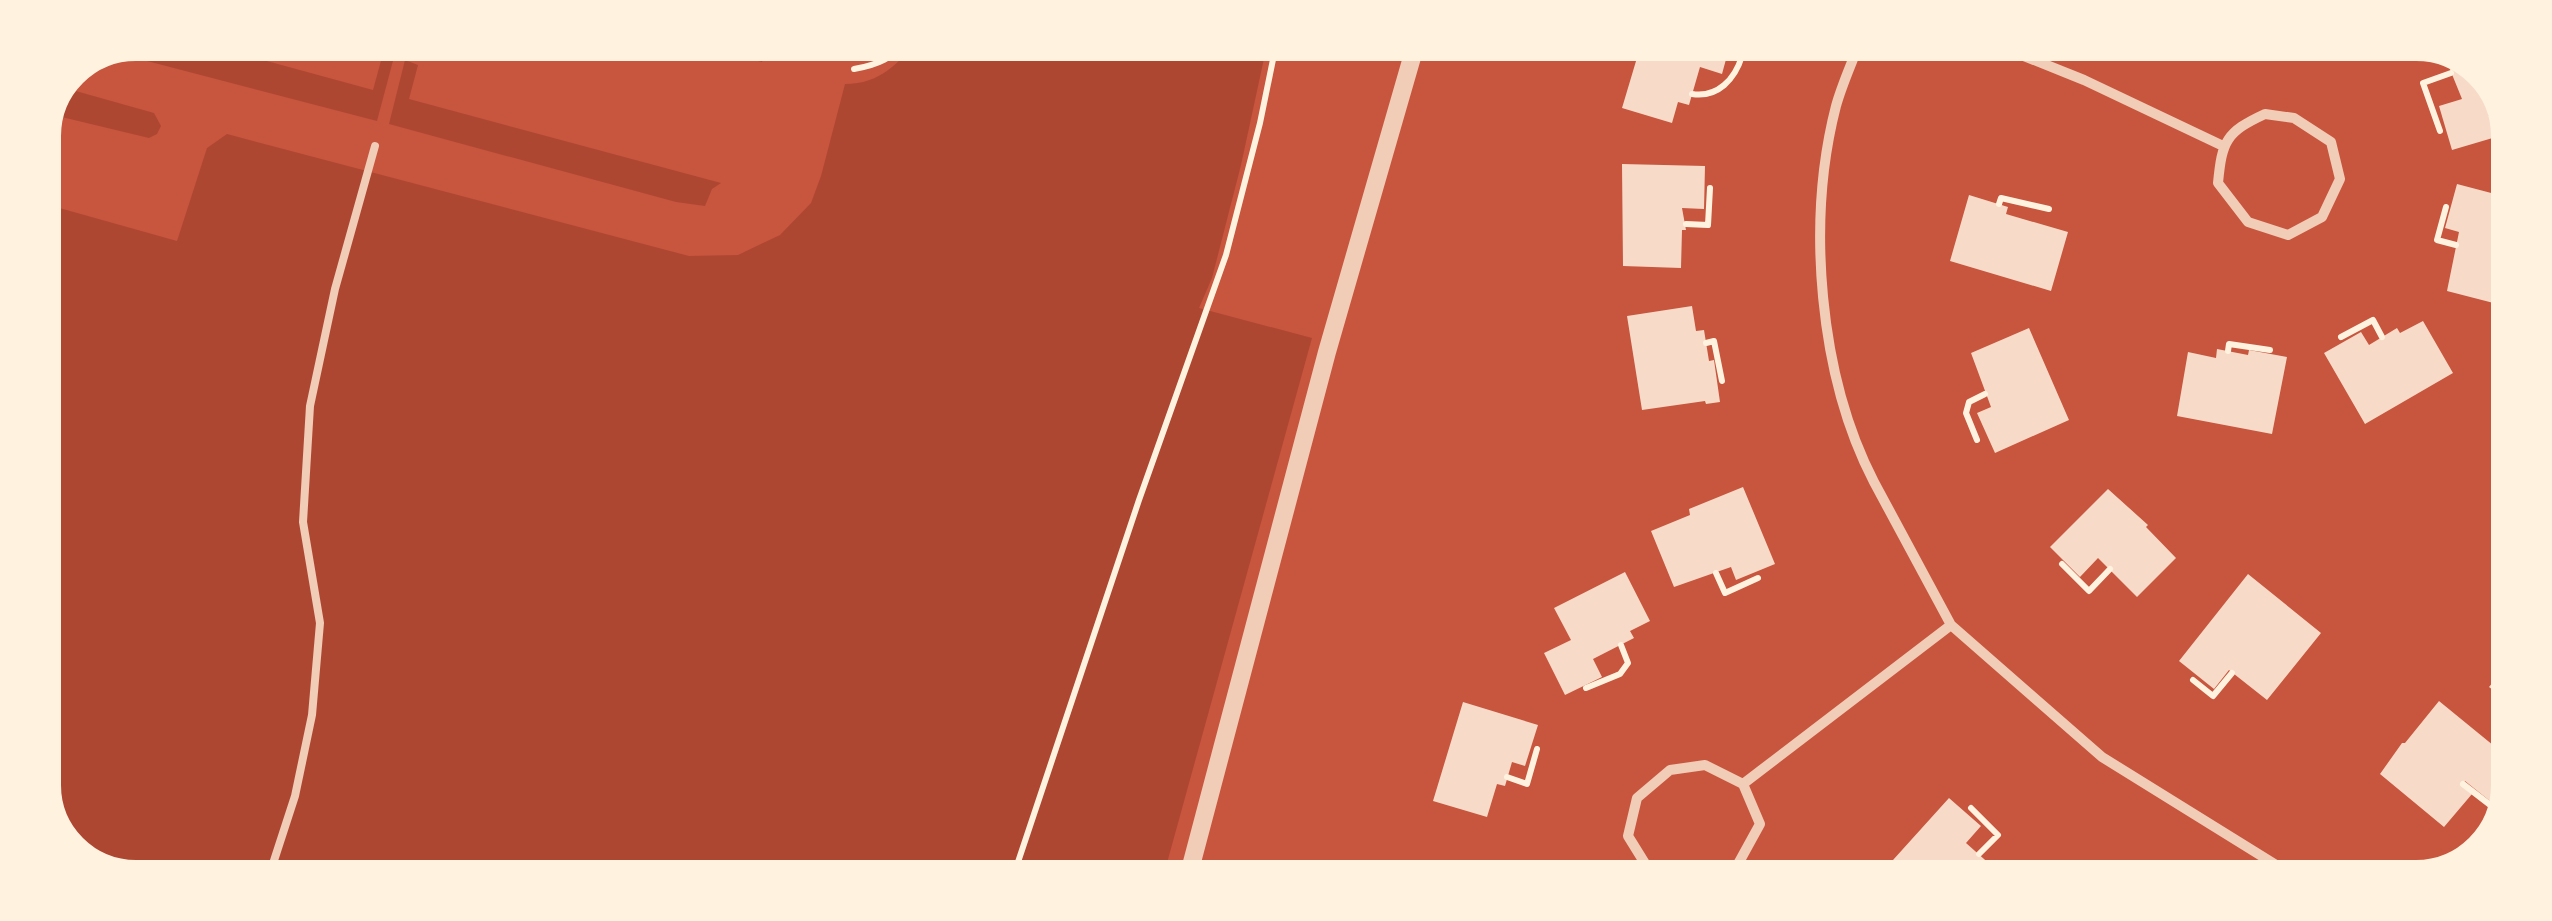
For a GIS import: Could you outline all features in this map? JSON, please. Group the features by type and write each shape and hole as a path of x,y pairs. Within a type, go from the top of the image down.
{"street":[{"path":"1191,866 1328,352 1413,55"},
{"path":"1855,55 1836,107 1820,213 1821,290 1838,383 1862,458 1951,625 2102,756 2278,866"},
{"path":"2021,55 2084,80 2221,146"},
{"path":"2265,114 2294,118 2331,142 2340,179 2322,217 2288,234 2248,222 2218,183 2221,146 2241,125 2265,114"},
{"path":"1743,784 1951,625"},
{"path":"1647,866 1628,836 1637,798 1670,770 1705,765 1743,784 1760,824 1735,866"}],"lane":[{"path":"272,866 295,796 312,715 320,623 304,522 310,406 335,289 374,146"}],"path":[{"path":"854,69 874,66 894,55"},
{"path":"1017,866 1226,255 1275,55"},
{"path":"1692,94 1711,94 1728,82 1738,72 1742,56"},
{"path":"2440,132 2423,83 2450,73"},
{"path":"1686,224 1708,225 1710,188"},
{"path":"1998,204 2000,198 2048,209"},
{"path":"2446,207 2437,240 2456,245"},
{"path":"2341,337 2373,320 2382,337"},
{"path":"1706,343 1714,342 1722,381"},
{"path":"2228,351 2229,344 2270,350"},
{"path":"1977,440 1966,413 1970,402 1985,394"},
{"path":"2062,564 2088,591 2110,570"},
{"path":"1716,573 1725,593 1758,578"},
{"path":"1586,688 1620,674 1628,663 1621,645"},
{"path":"2193,680 2214,696 2232,673"},
{"path":"1507,778 1527,784 1538,748"},
{"path":"2464,784 2494,808"},
{"path":"1971,808 1998,834 1979,854"}],"shaded area":[{"path":"245,55 373,90 382,57 394,57 377,121 128,56"},
{"path":"735,55 764,55 762,62"},
{"path":"905,55 1265,55 1212,278 1199,308 1312,338 1166,866 136,866 110,862 96,855 72,834 59,811 55,790 55,207 177,241 207,148 227,134 689,256 738,255 780,235 811,203 845,84 869,80"},
{"path":"405,60 418,65 409,99 721,183 712,189 705,206 676,202 389,124"},
{"path":"70,89 154,113 161,126 149,138 58,116 61,105"}],"building":[{"path":"1638,55 1727,55 1722,74 1700,67 1689,105 1678,102 1672,123 1622,108"},
{"path":"2447,62 2480,87 2491,105 2493,111 2488,113 2496,137 2452,150 2439,106 2462,99"},
{"path":"1622,164 1705,166 1704,209 1682,208 1686,230 1682,230 1681,268 1623,266"},
{"path":"2457,184 2497,195 2497,304 2447,291 2459,232 2445,228"},
{"path":"1969,195 2008,207 2006,214 2068,232 2051,291 1950,261"},
{"path":"1692,306 1696,331 1704,330 1709,361 1714,360 1720,402 1642,410 1627,316"},
{"path":"2423,321 2453,373 2365,424 2324,353 2361,332 2369,345 2397,328 2400,333"},
{"path":"2029,328 2069,420 1995,453 1977,413 1991,407 1971,353"},
{"path":"2217,349 2287,357 2272,434 2177,416 2188,352 2216,358"},
{"path":"1743,487 1775,564 1736,580 1731,567 1674,587 1651,531 1690,515 1689,509"},
{"path":"2108,489 2148,525 2176,558 2137,597 2098,558 2080,577 2050,547"},
{"path":"1625,572 1650,621 1630,631 1634,638 1593,659 1602,677 1565,695 1544,653 1571,640 1554,608"},
{"path":"2248,574 2321,633 2267,700 2229,670 2214,689 2179,661"},
{"path":"2497,677 2497,693 2489,687"},
{"path":"2439,701 2497,748 2494,804 2465,781 2462,786 2472,794 2444,827 2380,774"},
{"path":"1463,702 1538,725 1525,766 1512,762 1505,786 1497,784 1487,817 1433,801"},
{"path":"1949,798 1981,826 1966,843 1992,866 1900,866 1893,860"}]}
